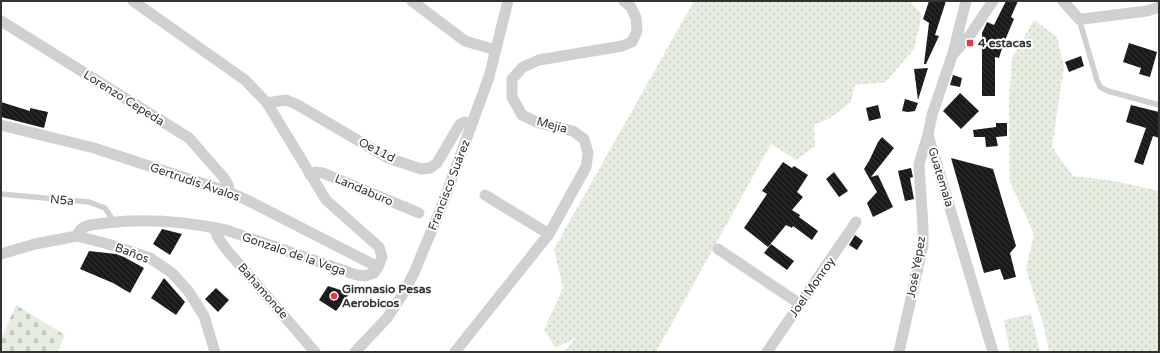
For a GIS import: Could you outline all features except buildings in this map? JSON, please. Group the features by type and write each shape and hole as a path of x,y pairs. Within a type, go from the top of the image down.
{"street":[{"path":"133,1 245,80 267,103 326,200 379,247 382,257 378,267"},
{"path":"412,1 464,41 496,50"},
{"name":"Francisco Suárez","path":"355,352 387,318 414,274 443,203 489,77 508,1"},
{"name":"Mejia","path":"455,352 549,234 586,168 588,153 584,139 573,131 539,123 522,115 512,97 512,79 524,67 539,60 622,46 632,42 637,31 636,18 631,7 624,1"},
{"name":"Guatemala","path":"966,1 953,53 932,115 928,135 993,352"},
{"path":"953,53 970,34 993,1"},
{"path":"1063,1 1079,19 1147,11 1159,7"},
{"name":"Lorenzo Cepeda","path":"1,21 189,138 224,178 228,185 229,192"},
{"name":"Oe11d","path":"267,103 286,100 296,104 388,158 421,168 430,168 437,163 460,124 465,122 471,124"},
{"name":"Gertrudis Ávalos","path":"1,124 94,148 229,192 378,267"},
{"name":"José Yépez","path":"899,352 923,245 919,164 928,135"},
{"name":"Landaburo","path":"310,174 316,172 324,173 419,213"},
{"path":"485,195 549,234"},
{"name":"Gonzalo de la Vega","path":"77,236 80,230 86,226 114,222 173,222 226,230 357,276 365,276 374,272 378,267"},
{"name":"Joel Monroy","path":"767,352 856,222"},
{"name":"Bahamonde","path":"215,228 226,249 315,352"},
{"name":"Baños","path":"1,254 35,244 77,236 108,244 150,258 172,273 189,292 204,316 215,352"},
{"path":"718,249 800,304"}],"lane":[{"path":"1079,19 1100,87 1108,91 1159,105"},
{"name":"N5a","path":"1,194 89,202 105,208 114,222"}],"green space":[{"path":"694,1 910,1 922,15 914,49 886,82 855,85 851,102 830,118 814,125 815,146 796,160 771,144 656,352 564,352 576,338 556,348 544,330 563,288 554,249"},
{"path":"1034,20 1057,37 1064,66 1052,147 1073,176 1115,181 1159,191 1159,352 1049,352 1044,327 1026,269 1034,234 1010,182 1009,101 1012,58"},
{"path":"16,305 65,335 57,352 1,352 1,339"},
{"path":"1031,314 1040,352 1010,352 1004,320"}],"place":[{"name":"4 estacas","path":"970,43"},
{"name":"Gimnasio Pesas Aerobicos","path":"334,296"}]}
